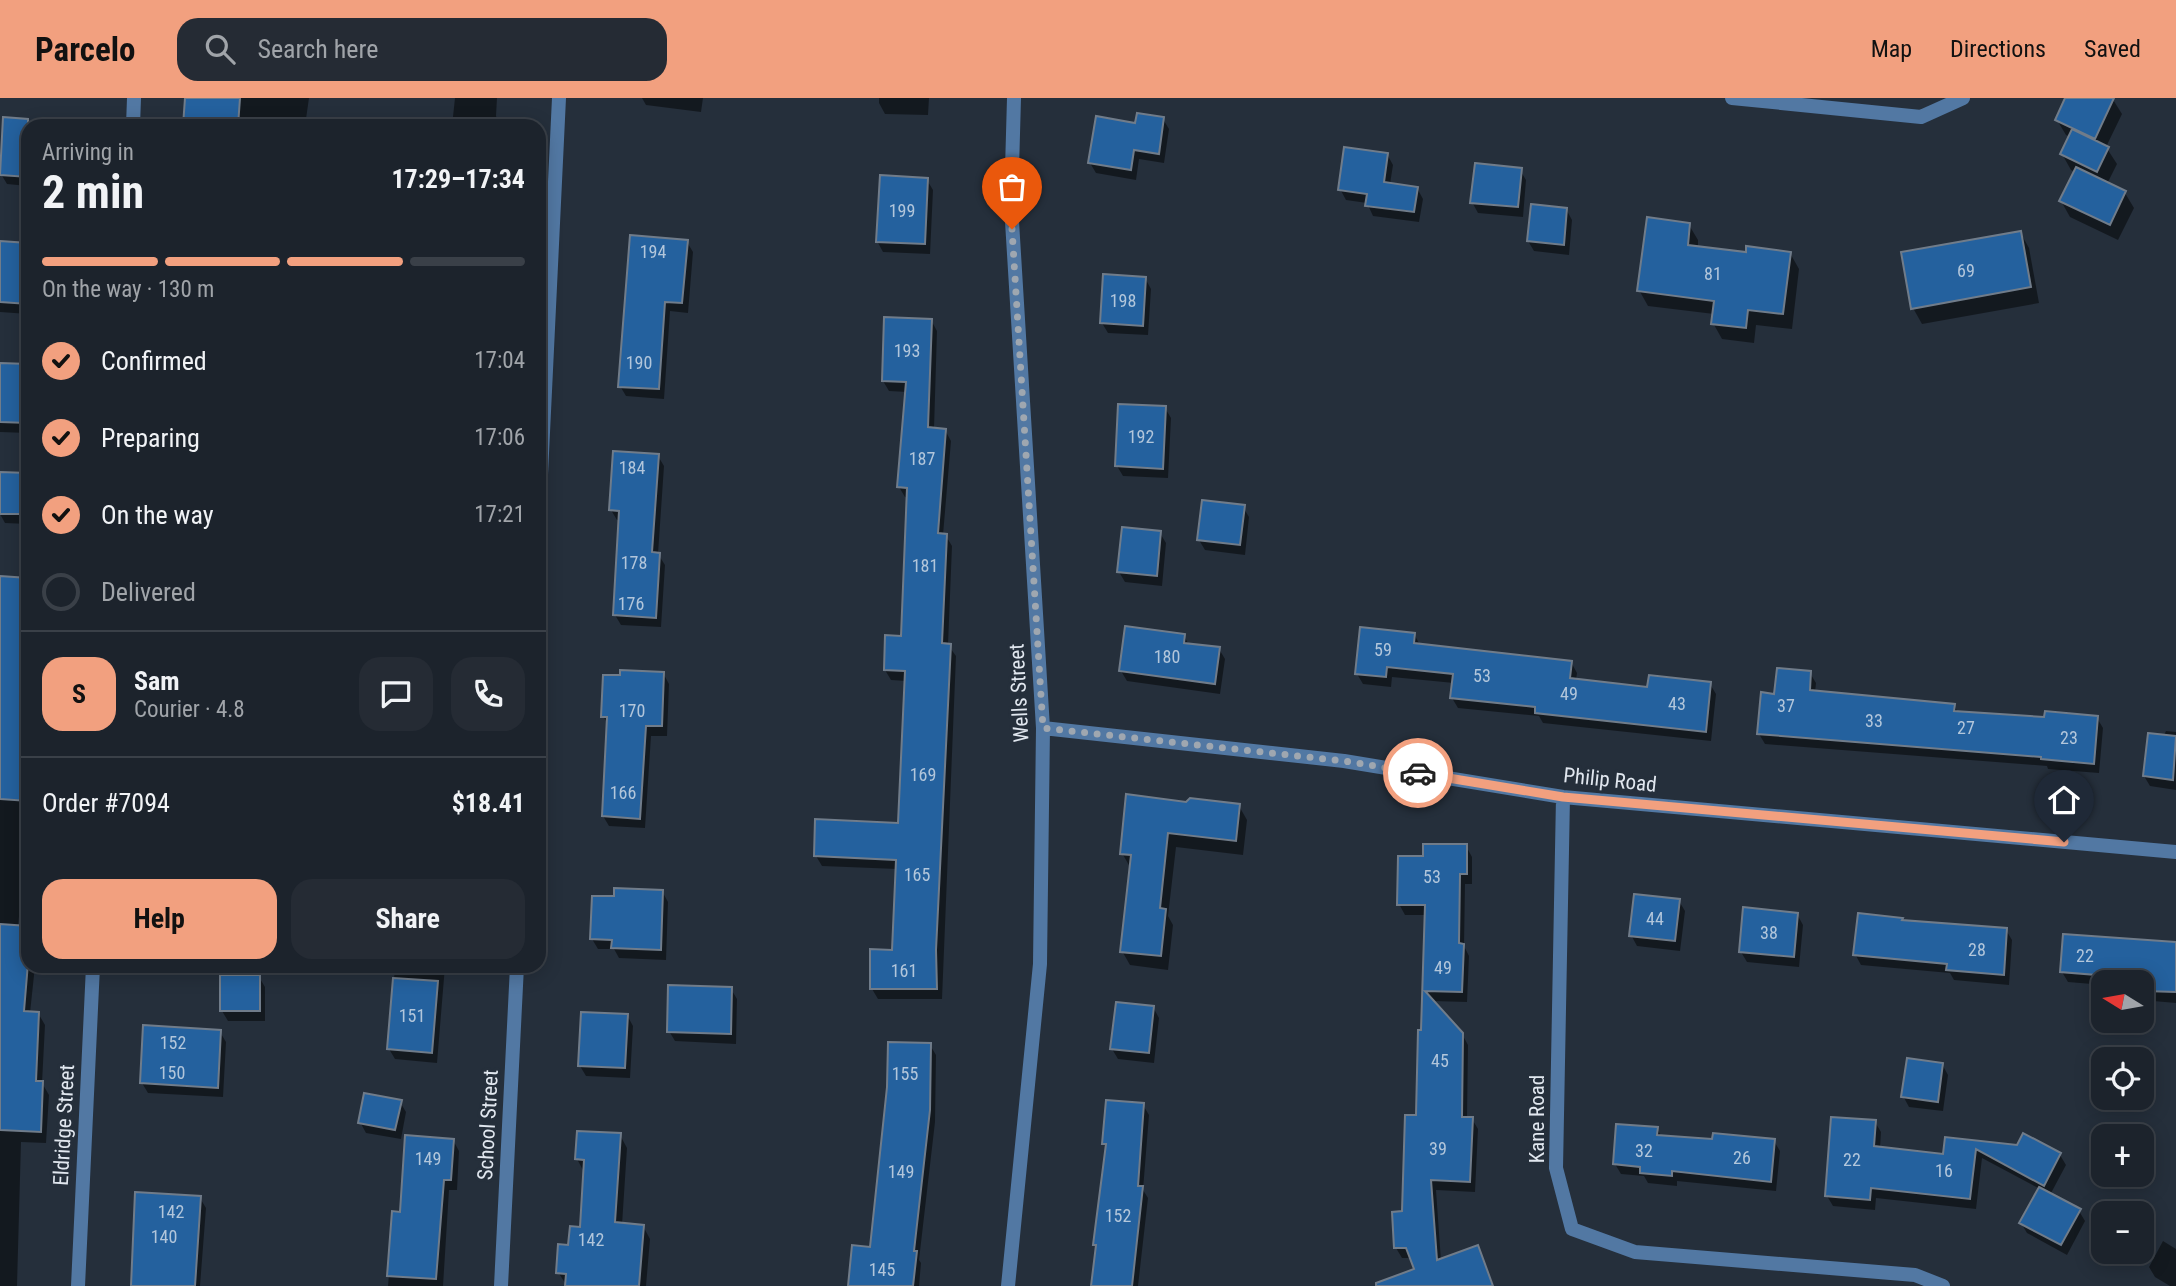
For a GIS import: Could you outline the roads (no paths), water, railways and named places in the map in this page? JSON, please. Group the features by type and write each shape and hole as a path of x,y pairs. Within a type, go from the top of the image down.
{"street":[{"path":"133,119 134,98"},
{"path":"546,370 559,98"},
{"name":"Wells Street","path":"1008,1286 1040,964 1043,728 1010,205 1014,98"},
{"path":"1732,98 1921,117 1963,98"},
{"name":"Philip Road","path":"1043,728 1344,761 1563,797 2176,852"},
{"name":"Kane Road","path":"1563,797 1556,1168 1572,1229 1635,1252 1914,1275 1944,1286"},
{"name":"Eldridge Street","path":"78,1286 93,973"},
{"name":"School Street","path":"501,1286 517,973"}]}
